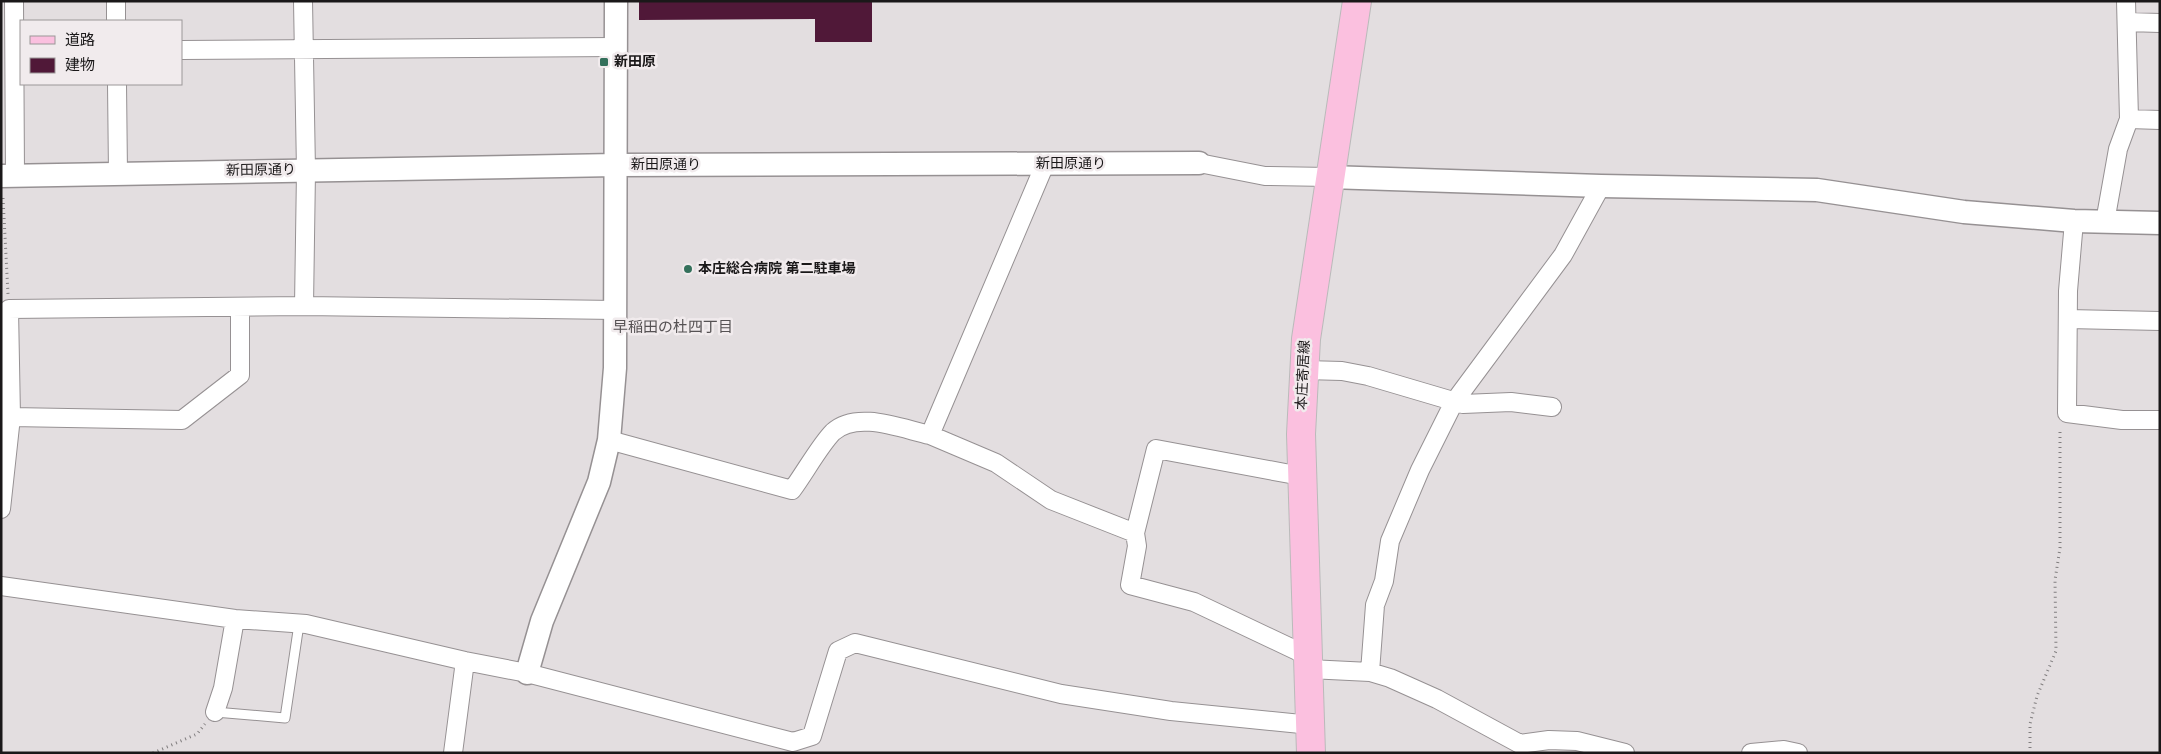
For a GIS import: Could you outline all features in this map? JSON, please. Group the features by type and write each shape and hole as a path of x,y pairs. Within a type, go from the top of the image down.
{"main road":[{"name":"本庄寄居線","path":"1311,753 1301,476 1301,434 1306,339 1357,1"}],"street":[{"path":"7,183 14,1"},
{"path":"116,1 116,20"},
{"path":"303,1 306,170 304,306"},
{"path":"527,673 542,622 599,482 610,440 615,368 614,47 616,1"},
{"path":"2105,222 2118,149 2129,119 2126,1"},
{"path":"2127,22 2160,23"},
{"path":"182,50 614,47"},
{"path":"117,85 118,174"},
{"path":"2129,119 2160,120"},
{"name":"新田原通り","path":"7,183 118,174 615,165 1199,163 1265,176 1329,178"},
{"path":"930,435 1045,164"},
{"path":"1329,178 1817,190 1964,212 2074,221 2160,223"},
{"path":"1370,672 1375,605 1384,581 1390,541 1420,470 1454,402 1563,255 1601,186"},
{"path":"2074,221 2068,319 2067,413 2122,420 2160,420"},
{"path":"1,509 11,417 9,309 304,306 615,310"},
{"path":"11,417 182,420 240,375 240,307"},
{"path":"2068,319 2160,321"},
{"path":"1305,370 1342,371 1368,376 1463,404 1511,402 1552,407"},
{"path":"610,440 792,490 833,433 844,426 864,421 930,435 996,463 1051,500 1135,532"},
{"path":"1301,476 1156,450 1135,532 1137,546 1130,584 1194,602 1308,663 1370,672 1437,699 1520,744 1550,740 1577,742 1625,753"},
{"path":"1,586 235,619 299,624 527,673 793,742 799,746 812,736 838,651 855,643 1061,694 1171,711 1310,726"},
{"path":"215,712 223,688 235,619"},
{"path":"453,753 465,661"},
{"path":"1751,753 1784,750 1798,753"}],"lane":[{"path":"215,712 285,718 299,624"}],"path":[{"path":"7,183 9,309"},
{"path":"2030,753 2030,724 2036,696 2056,651 2055,580 2060,548 2060,426 2067,413"},
{"path":"153,753 197,734 215,712"}],"building":[{"path":"639,1 872,1 872,42 815,42 815,19 639,20"}],"place":[{"name":"新田原","path":"604,62"},
{"name":"本庄総合病院 第二駐車場","path":"688,269"}],"district":[{"name":"早稲田の杜四丁目","path":"673,328"}]}
